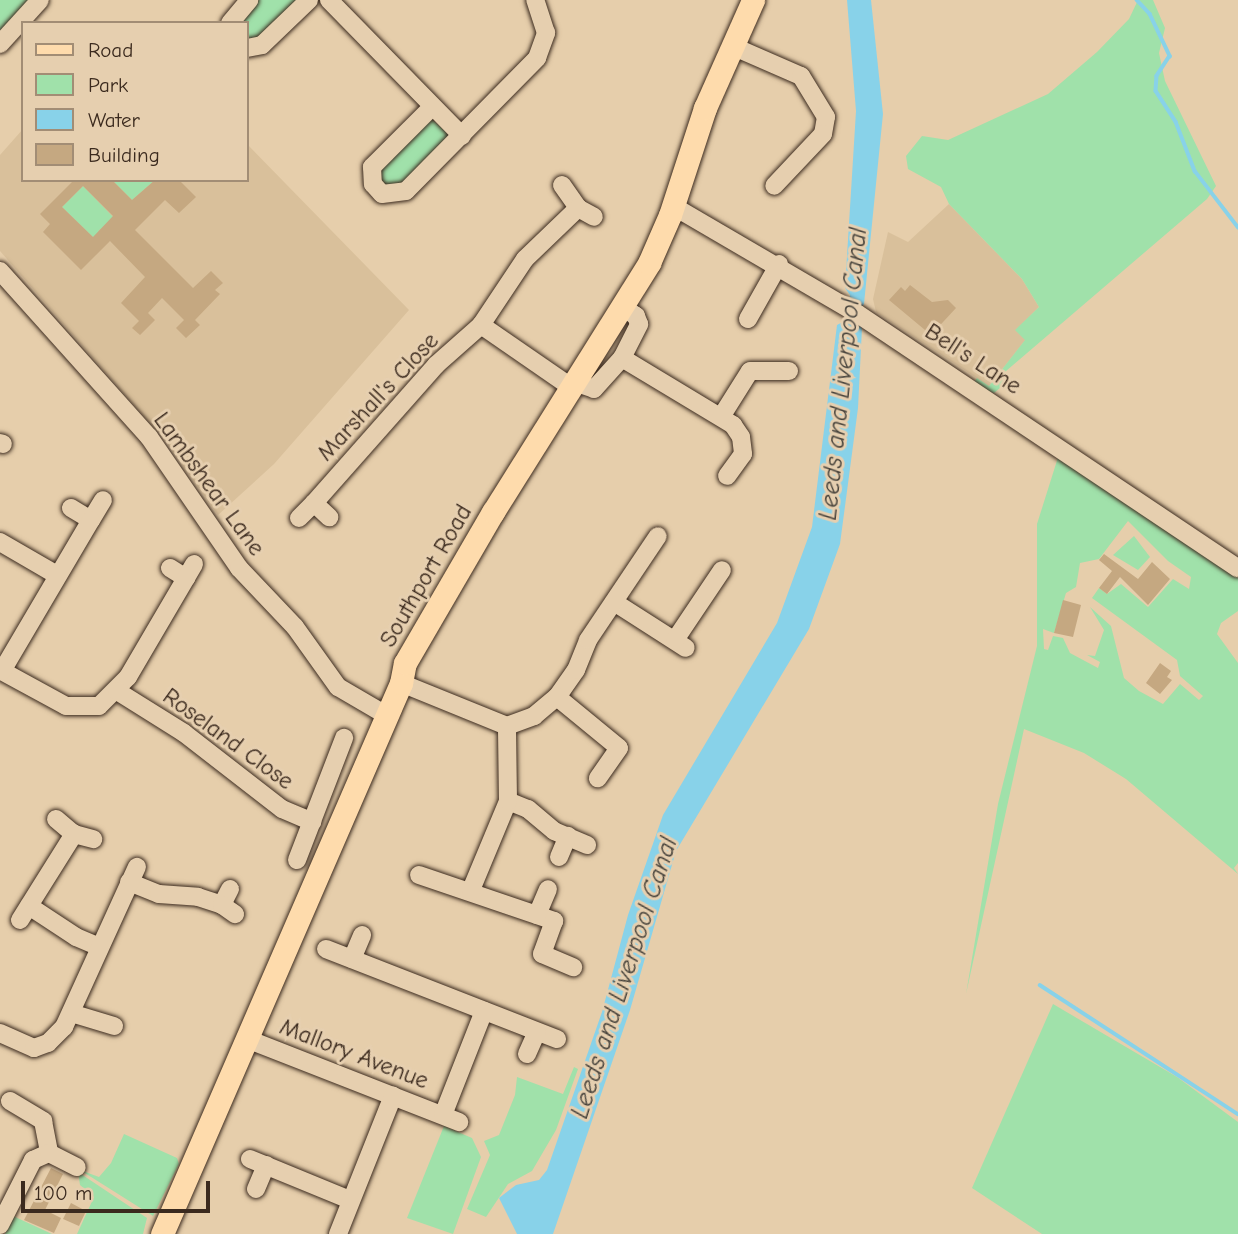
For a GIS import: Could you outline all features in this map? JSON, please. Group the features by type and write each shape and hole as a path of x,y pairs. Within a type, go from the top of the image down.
{"main road":[{"name":"Southport Road","path":"162,1234 401,683 412,651 649,263 673,206 705,108 753,0"}],"street":[{"path":"0,44 40,0"},
{"path":"232,21 249,0"},
{"path":"248,48 262,45 309,0"},
{"path":"329,0 462,136"},
{"path":"432,107 375,162 371,179 377,190 388,196 406,191 462,136 541,51 546,23 535,0"},
{"path":"732,46 802,76 826,117 823,134 774,186"},
{"path":"562,185 578,208 594,217"},
{"name":"Bell's Lane","path":"673,206 779,264 858,314 1238,568"},
{"name":"Marshall's Close","path":"299,518 436,365 481,326 525,259 578,208"},
{"path":"748,319 779,264"},
{"name":"Lambshear Lane","path":"0,271 149,437 239,568 295,627 338,687 386,715"},
{"path":"481,326 573,384 590,390 599,387 622,358 639,324 636,316 621,306"},
{"path":"622,358 721,417 741,437 743,454 727,476"},
{"path":"721,417 750,371 789,371"},
{"path":"103,500 1,670 77,709 99,706 117,691 190,571 170,568"},
{"path":"314,503 329,517"},
{"path":"71,508 91,520"},
{"path":"401,683 508,726 534,716 556,697 658,536"},
{"path":"0,542 57,575"},
{"path":"614,602 681,644 722,570"},
{"name":"Roseland Close","path":"117,691 184,733 282,809 312,822"},
{"path":"556,697 619,748 598,778"},
{"path":"471,890 508,801 508,726"},
{"path":"297,860 344,738"},
{"path":"508,801 587,845"},
{"path":"56,818 74,834 93,839"},
{"path":"74,834 25,913 99,947"},
{"path":"559,857 568,836"},
{"path":"0,1032 27,1047 40,1047 56,1036 71,1013 133,874 159,894 190,896 228,910 230,889"},
{"path":"419,875 471,890 554,921 542,954 573,967"},
{"path":"537,915 548,889"},
{"path":"352,959 362,936"},
{"path":"326,949 557,1040"},
{"name":"Mallory Avenue","path":"247,1039 451,1119 484,1011"},
{"path":"71,1013 114,1027"},
{"path":"527,1054 537,1032"},
{"path":"9,1094 43,1121 49,1153"},
{"path":"338,1234 393,1096"},
{"path":"49,1153 77,1167"},
{"path":"1,1223 26,1168 49,1153"},
{"path":"256,1189 258,1162 351,1200"}],"shaded area":[{"path":"21,131 21,182 248,182 248,145 409,310 274,464 218,515 167,443 0,251 0,155"},
{"path":"949,204 1022,279 1039,307 1016,330 1026,339 989,386 876,312 873,299 888,232 908,242"}],"green space":[{"path":"0,0 35,0 0,39"},
{"path":"259,0 303,0 258,42 248,43 248,21 239,21"},
{"path":"1138,0 1153,0 1165,28 1159,53 1165,81 1216,186 1207,199 999,377 1004,381 1000,388 994,393 985,390 974,382 977,378 989,386 1025,340 1015,330 1039,307 1022,279 949,204 941,187 908,169 906,156 922,136 948,140 1048,94 1097,52 1129,19"},
{"path":"430,118 449,134 449,140 394,190 380,182 379,167"},
{"path":"114,182 153,182 132,200"},
{"path":"83,186 116,220 99,230 96,240 62,207"},
{"path":"1060,451 1238,578 1238,611 1221,623 1217,634 1238,663 1238,863 1234,868 1238,874 1126,779 1084,753 1024,729 966,994 998,804 1037,646 1037,524","holes":["1128,521 1168,561 1191,577 1189,589 1173,579 1148,607 1121,584 1107,594 1099,588 1092,598 1177,660 1180,676 1203,696 1199,700 1180,684 1163,704 1139,691 1124,678 1111,626 1090,607 1104,630 1095,656 1087,655 1100,662 1098,668 1070,653 1063,638 1053,636 1048,650 1044,649 1043,629 1054,633 1066,593 1076,587 1080,563 1099,559"]},
{"path":"1134,536 1150,557 1138,570 1113,555"},
{"path":"1053,1004 1177,1077 1238,1122 1238,1234 1042,1234 972,1188"},
{"path":"574,1067 578,1069 556,1130 532,1171 508,1184 486,1217 467,1209 490,1155 484,1141 499,1135 515,1095 517,1077 563,1094"},
{"path":"444,1126 472,1138 481,1157 453,1234 407,1218"},
{"path":"124,1134 177,1158 179,1164 153,1216 80,1170 99,1177 111,1163"},
{"path":"78,1172 147,1218 143,1234 77,1234 94,1197 80,1185"},
{"path":"13,1216 52,1234 5,1234"}],"water":[{"name":"Leeds and Liverpool Canal","path":"847,0 871,0 883,114 864,304 856,317 862,328 858,408 840,544 809,629 676,851 630,1010 553,1234 517,1234 499,1198 516,1185 539,1180 547,1170 602,1012 628,915 663,815 777,623 812,527 837,325 846,320 850,295 845,288 856,111"}],"building":[{"path":"72,182 114,182 132,200 153,182 181,182 196,197 179,213 165,200 135,230 193,288 211,271 223,283 215,290 220,294 195,320 200,325 186,338 176,328 184,320 162,298 148,313 155,320 140,335 132,328 139,321 121,303 145,277 110,241 81,270 43,232 50,224 40,214","holes":["83,186 113,216 93,237 62,207"]},
{"path":"910,285 932,302 948,300 956,308 931,335 889,300 901,287 905,291"},
{"path":"1104,554 1138,579 1152,562 1170,579 1148,605 1120,577 1107,594 1099,588 1112,571 1099,560"},
{"path":"1063,600 1081,605 1073,637 1054,633"},
{"path":"1160,663 1171,671 1167,677 1172,680 1160,694 1146,683"},
{"path":"51,1168 63,1174 45,1210 61,1218 54,1233 24,1220"},
{"path":"71,1203 86,1211 79,1226 63,1219"}],"waterway":[{"path":"1137,0 1150,14 1170,56 1157,76 1156,91 1176,122 1195,171 1238,227"},
{"path":"1040,985 1238,1114"}]}
